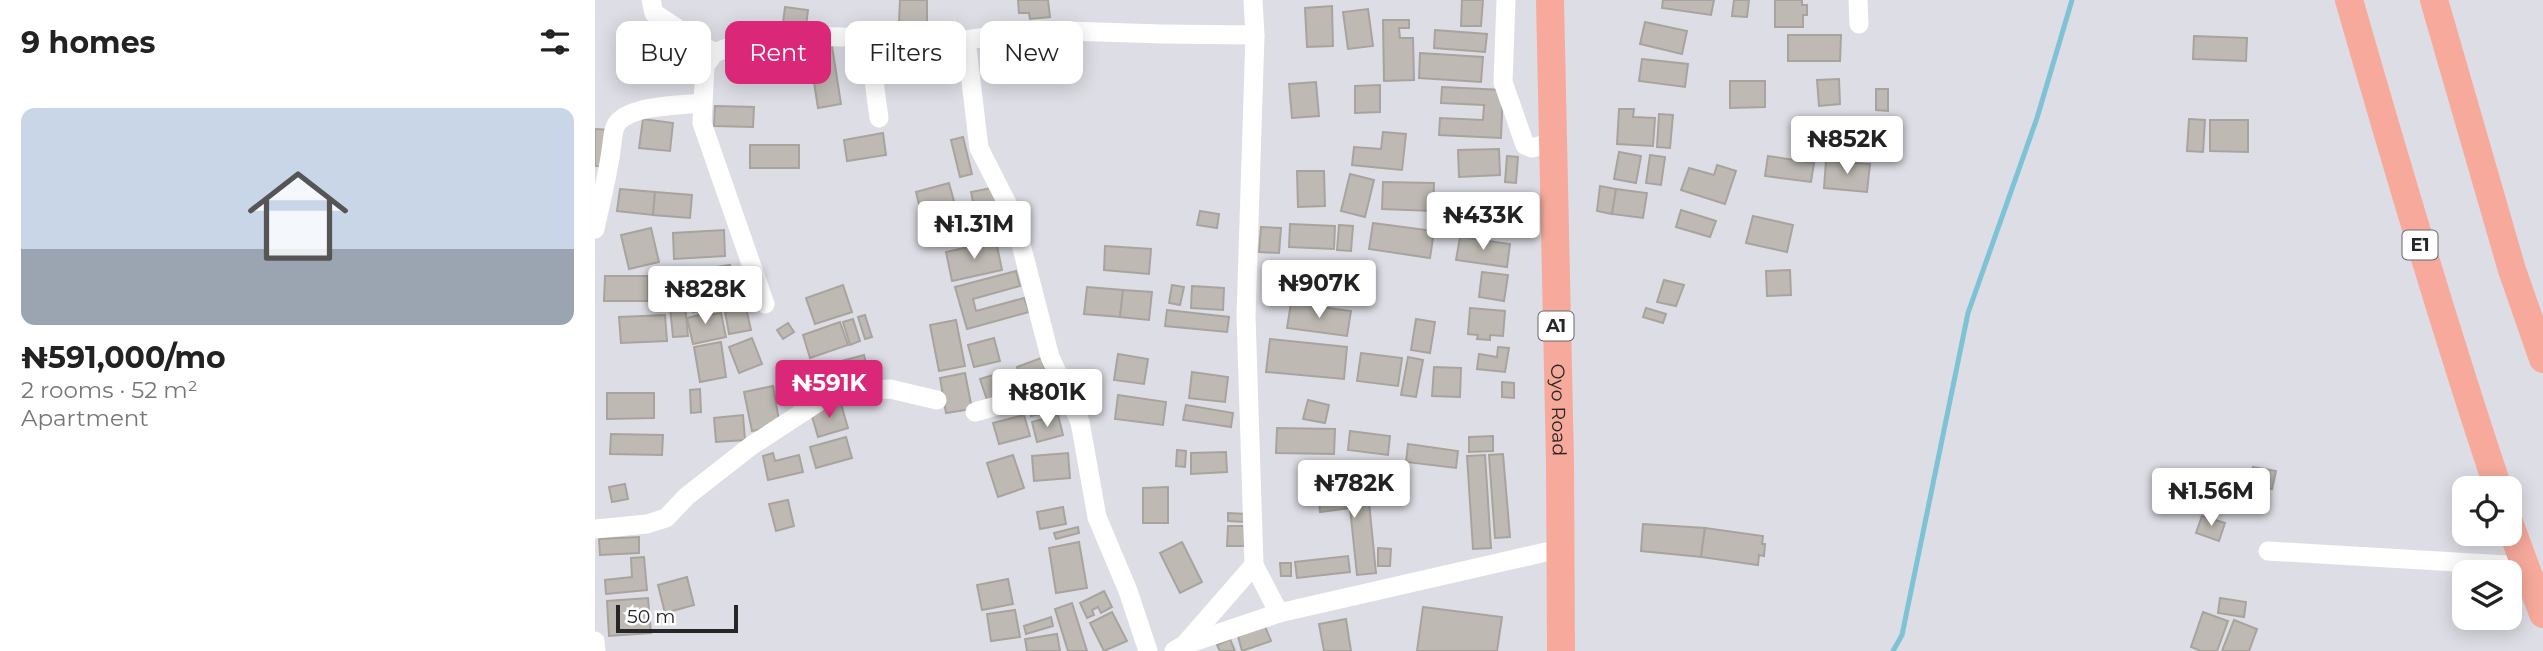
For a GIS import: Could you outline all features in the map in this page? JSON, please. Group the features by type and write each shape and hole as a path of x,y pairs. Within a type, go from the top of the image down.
{"highway":[{"name":"Oyo Road","path":"1550,0 1562,651"},
{"name":"E1","path":"2349,0 2406,199 2494,476"},
{"path":"2434,0 2512,270 2543,359"},
{"path":"2517,546 2543,614"}],"street":[{"path":"651,0 655,13 714,53"},
{"path":"1253,0 1255,35 1246,316 1254,565 1279,613"},
{"path":"1506,0 1503,82 1508,99 1525,145 1532,148 1553,142"},
{"path":"1858,0 1859,24"},
{"path":"1148,651 1128,592 1097,517 1080,422 1050,357 1014,217 979,148 966,40 1034,30 1255,35"},
{"path":"765,304 702,122 705,66 714,53 738,44 800,36 845,37"},
{"path":"874,84 879,118"},
{"path":"595,229 609,172 614,132 619,122 632,113 702,103"},
{"path":"975,412 1021,398 1059,379"},
{"path":"595,529 647,524 666,517 687,496 751,446 823,399 860,391 890,389 937,400"},
{"path":"1179,648 1279,613 1559,549"},
{"path":"2268,551 2524,566"},
{"path":"1179,648 1254,565"},
{"path":"595,641 596,651"}],"building":[{"path":"900,0 927,0 927,21 899,21"},
{"path":"1018,0 1048,0 1050,17 1030,19 1029,13 1019,13"},
{"path":"1462,0 1483,0 1481,26 1461,26"},
{"path":"1663,0 1714,0 1711,15 1662,8"},
{"path":"1734,0 1749,0 1747,17 1732,16"},
{"path":"1775,0 1802,0 1802,5 1807,5 1807,15 1803,15 1803,27 1775,27"},
{"path":"1332,6 1333,46 1307,47 1305,8"},
{"path":"785,7 808,10 807,21 783,21"},
{"path":"1368,9 1373,46 1348,49 1343,12"},
{"path":"1383,20 1409,20 1409,28 1399,28 1400,38 1413,38 1414,80 1384,81"},
{"path":"1645,22 1687,31 1682,54 1640,44"},
{"path":"1435,30 1487,34 1485,52 1434,48"},
{"path":"1788,35 1841,35 1840,61 1788,61"},
{"path":"2194,36 2247,38 2246,61 2193,59"},
{"path":"831,46 841,104 818,108 814,84 831,84"},
{"path":"1420,53 1483,57 1481,82 1419,78"},
{"path":"1642,59 1688,64 1685,87 1639,81"},
{"path":"1839,79 1840,104 1819,106 1817,80"},
{"path":"1730,81 1765,81 1765,107 1730,108"},
{"path":"1316,82 1319,116 1292,118 1289,84"},
{"path":"1380,85 1380,112 1355,113 1355,86"},
{"path":"1442,87 1503,90 1501,138 1439,135 1440,118 1483,120 1484,105 1441,103"},
{"path":"1876,89 1888,89 1888,111 1876,110"},
{"path":"715,106 754,107 753,127 714,126"},
{"path":"1619,109 1634,109 1633,117 1655,118 1653,146 1617,144"},
{"path":"1659,114 1673,115 1670,148 1657,147"},
{"path":"643,119 673,123 670,151 639,148"},
{"path":"2189,119 2205,120 2203,152 2187,151"},
{"path":"2210,120 2248,120 2248,152 2210,151"},
{"path":"595,129 610,130 608,166 595,166"},
{"path":"1383,132 1406,134 1402,170 1352,165 1354,147 1381,149"},
{"path":"883,133 886,155 847,161 844,140"},
{"path":"1831,133 1863,140 1860,154 1827,147"},
{"path":"963,137 972,174 960,177 951,140"},
{"path":"750,145 799,145 799,168 750,168"},
{"path":"1499,149 1500,175 1459,177 1458,150"},
{"path":"1619,152 1641,156 1636,183 1614,179"},
{"path":"1650,155 1665,157 1661,185 1646,183"},
{"path":"1507,156 1518,157 1516,183 1505,182"},
{"path":"1768,156 1814,163 1811,182 1765,176"},
{"path":"1826,161 1870,164 1867,192 1824,188"},
{"path":"1717,165 1736,171 1725,204 1681,190 1689,168 1714,175"},
{"path":"1297,171 1324,171 1325,206 1298,207"},
{"path":"1350,174 1374,180 1365,217 1341,211"},
{"path":"1383,182 1434,183 1433,211 1382,209"},
{"path":"949,183 961,227 927,236 916,192"},
{"path":"1600,186 1616,189 1612,214 1597,211"},
{"path":"997,187 1005,228 979,232 971,192"},
{"path":"620,189 655,192 653,215 617,211"},
{"path":"1616,189 1647,193 1643,218 1612,214"},
{"path":"655,192 692,195 690,218 653,215"},
{"path":"1681,210 1716,221 1710,237 1676,227"},
{"path":"1200,211 1219,214 1217,228 1197,225"},
{"path":"1753,216 1793,225 1787,252 1746,243"},
{"path":"1373,223 1434,231 1430,258 1369,249"},
{"path":"1290,224 1335,226 1334,249 1289,247"},
{"path":"1339,225 1353,226 1351,251 1337,250"},
{"path":"1261,227 1281,228 1279,253 1259,252"},
{"path":"651,228 659,262 629,269 621,235"},
{"path":"724,230 725,256 674,259 673,233"},
{"path":"1460,237 1510,244 1507,267 1456,260"},
{"path":"996,241 1002,270 952,281 946,252"},
{"path":"1105,246 1151,249 1149,274 1104,270"},
{"path":"730,265 733,288 688,295 685,272"},
{"path":"1790,270 1791,295 1767,296 1766,271"},
{"path":"1016,271 1020,286 973,299 976,311 1024,298 1029,312 967,329 955,287"},
{"path":"1482,272 1508,275 1504,301 1479,297"},
{"path":"605,276 648,276 648,301 604,301"},
{"path":"1664,280 1684,285 1676,306 1657,302"},
{"path":"843,285 852,312 815,324 806,298"},
{"path":"1172,285 1184,287 1180,305 1169,303"},
{"path":"1192,286 1224,288 1223,310 1191,308"},
{"path":"1087,287 1123,290 1120,317 1084,314"},
{"path":"1123,290 1152,292 1149,320 1120,317"},
{"path":"703,301 703,316 721,313 726,337 693,344 687,318 699,315 698,311 693,312 691,304"},
{"path":"1291,303 1351,311 1347,336 1287,328"},
{"path":"685,305 688,336 673,337 670,307"},
{"path":"746,308 751,330 729,334 725,312"},
{"path":"1470,308 1505,311 1503,336 1490,335 1490,340 1477,339 1478,335 1468,334"},
{"path":"1646,308 1666,314 1663,323 1643,317"},
{"path":"1167,310 1229,317 1227,332 1165,326"},
{"path":"665,315 667,341 621,343 619,317"},
{"path":"865,315 872,337 865,339 858,317"},
{"path":"853,319 860,341 850,345 843,322"},
{"path":"1416,319 1435,322 1430,353 1411,350"},
{"path":"956,320 965,366 939,371 930,325"},
{"path":"840,322 848,345 810,358 803,335"},
{"path":"788,323 794,332 783,339 777,330"},
{"path":"752,338 762,364 739,373 729,347"},
{"path":"994,338 1000,361 974,367 968,345"},
{"path":"1270,339 1347,347 1344,379 1266,372"},
{"path":"721,342 726,377 700,382 694,347"},
{"path":"1498,347 1509,348 1505,372 1477,369 1479,354 1497,357"},
{"path":"1361,353 1402,358 1398,386 1357,381"},
{"path":"1118,354 1148,359 1144,384 1114,380"},
{"path":"864,355 870,380 840,388 834,363"},
{"path":"1408,357 1423,360 1416,397 1401,395"},
{"path":"1041,358 1050,382 1026,391 1017,367"},
{"path":"1434,367 1461,368 1460,397 1432,396"},
{"path":"1010,370 1016,392 987,400 980,379"},
{"path":"1192,372 1228,377 1225,402 1189,398"},
{"path":"965,373 972,409 946,413 940,378"},
{"path":"1502,382 1514,383 1514,398 1502,397"},
{"path":"773,386 780,426 752,431 744,392"},
{"path":"700,389 701,412 691,413 690,390"},
{"path":"1053,392 1057,410 1031,416 1027,397"},
{"path":"607,393 654,393 654,418 607,419"},
{"path":"1118,395 1166,402 1163,425 1115,419"},
{"path":"1308,400 1329,405 1325,423 1303,419"},
{"path":"841,404 848,428 818,437 811,413"},
{"path":"1186,405 1233,413 1231,427 1183,420"},
{"path":"743,415 745,440 716,442 714,418"},
{"path":"1024,415 1030,436 999,444 993,423"},
{"path":"1058,415 1063,435 1037,442 1032,422"},
{"path":"1277,428 1335,429 1334,454 1276,453"},
{"path":"1350,431 1390,436 1388,455 1348,450"},
{"path":"611,434 663,435 662,455 610,454"},
{"path":"1493,436 1493,451 1469,452 1469,437"},
{"path":"846,437 852,458 816,468 810,447"},
{"path":"1408,444 1458,451 1456,468 1406,462"},
{"path":"1177,450 1186,451 1185,467 1176,466"},
{"path":"1226,452 1227,472 1191,474 1191,453"},
{"path":"773,453 775,461 799,455 803,472 768,480 763,456"},
{"path":"1068,453 1070,478 1034,481 1032,456"},
{"path":"1503,454 1510,537 1495,538 1489,455"},
{"path":"1013,455 1024,488 998,497 987,463"},
{"path":"1485,455 1491,548 1473,549 1467,456"},
{"path":"2253,467 2276,471 2272,489 2250,485"},
{"path":"1367,482 1376,573 1357,575 1350,508 1320,512 1318,488"},
{"path":"625,484 628,499 612,502 609,487"},
{"path":"1168,487 1168,523 1143,523 1143,488"},
{"path":"788,500 794,526 776,531 769,504"},
{"path":"1063,507 1066,524 1040,529 1037,512"},
{"path":"1228,513 1246,514 1245,522 1228,521"},
{"path":"2202,516 2225,523 2219,541 2196,533"},
{"path":"1643,524 1705,528 1701,557 1641,551"},
{"path":"1228,526 1245,526 1244,546 1227,546"},
{"path":"1078,527 1079,533 1056,539 1054,533"},
{"path":"1705,528 1763,536 1764,556 1759,555 1758,565 1701,557"},
{"path":"639,537 639,553 600,555 599,539"},
{"path":"1079,542 1087,588 1056,593 1049,548"},
{"path":"1182,542 1202,582 1180,593 1160,553"},
{"path":"1378,548 1391,549 1390,566 1378,566"},
{"path":"1348,556 1350,572 1297,578 1295,562"},
{"path":"644,557 647,590 606,594 605,580 632,577 631,558"},
{"path":"1280,563 1291,563 1291,576 1281,576"},
{"path":"687,577 694,605 665,613 658,585"},
{"path":"1008,579 1013,604 982,610 977,585"},
{"path":"1104,591 1112,607 1101,613 1098,607 1092,610 1094,615 1087,618 1080,603"},
{"path":"648,598 651,633 609,636 607,601"},
{"path":"2220,598 2246,602 2244,617 2218,613"},
{"path":"1072,603 1087,651 1068,651 1055,609"},
{"path":"1423,607 1502,617 1497,651 1417,651"},
{"path":"1015,610 1020,637 991,641 987,614"},
{"path":"1112,612 1127,641 1104,651 1090,623"},
{"path":"2203,612 2228,621 2217,651 2201,651 2191,647"},
{"path":"1051,617 1053,626 1026,634 1024,626"},
{"path":"1346,619 1351,651 1324,651 1319,624"},
{"path":"2234,620 2257,629 2249,651 2222,651"},
{"path":"1265,626 1271,641 1242,651 1238,636"},
{"path":"1057,634 1060,651 1027,651 1025,639"},
{"path":"1230,639 1235,651 1220,651 1217,645"}],"waterway":[{"path":"1893,651 1902,635 1968,313 2037,118 2072,0"}]}
